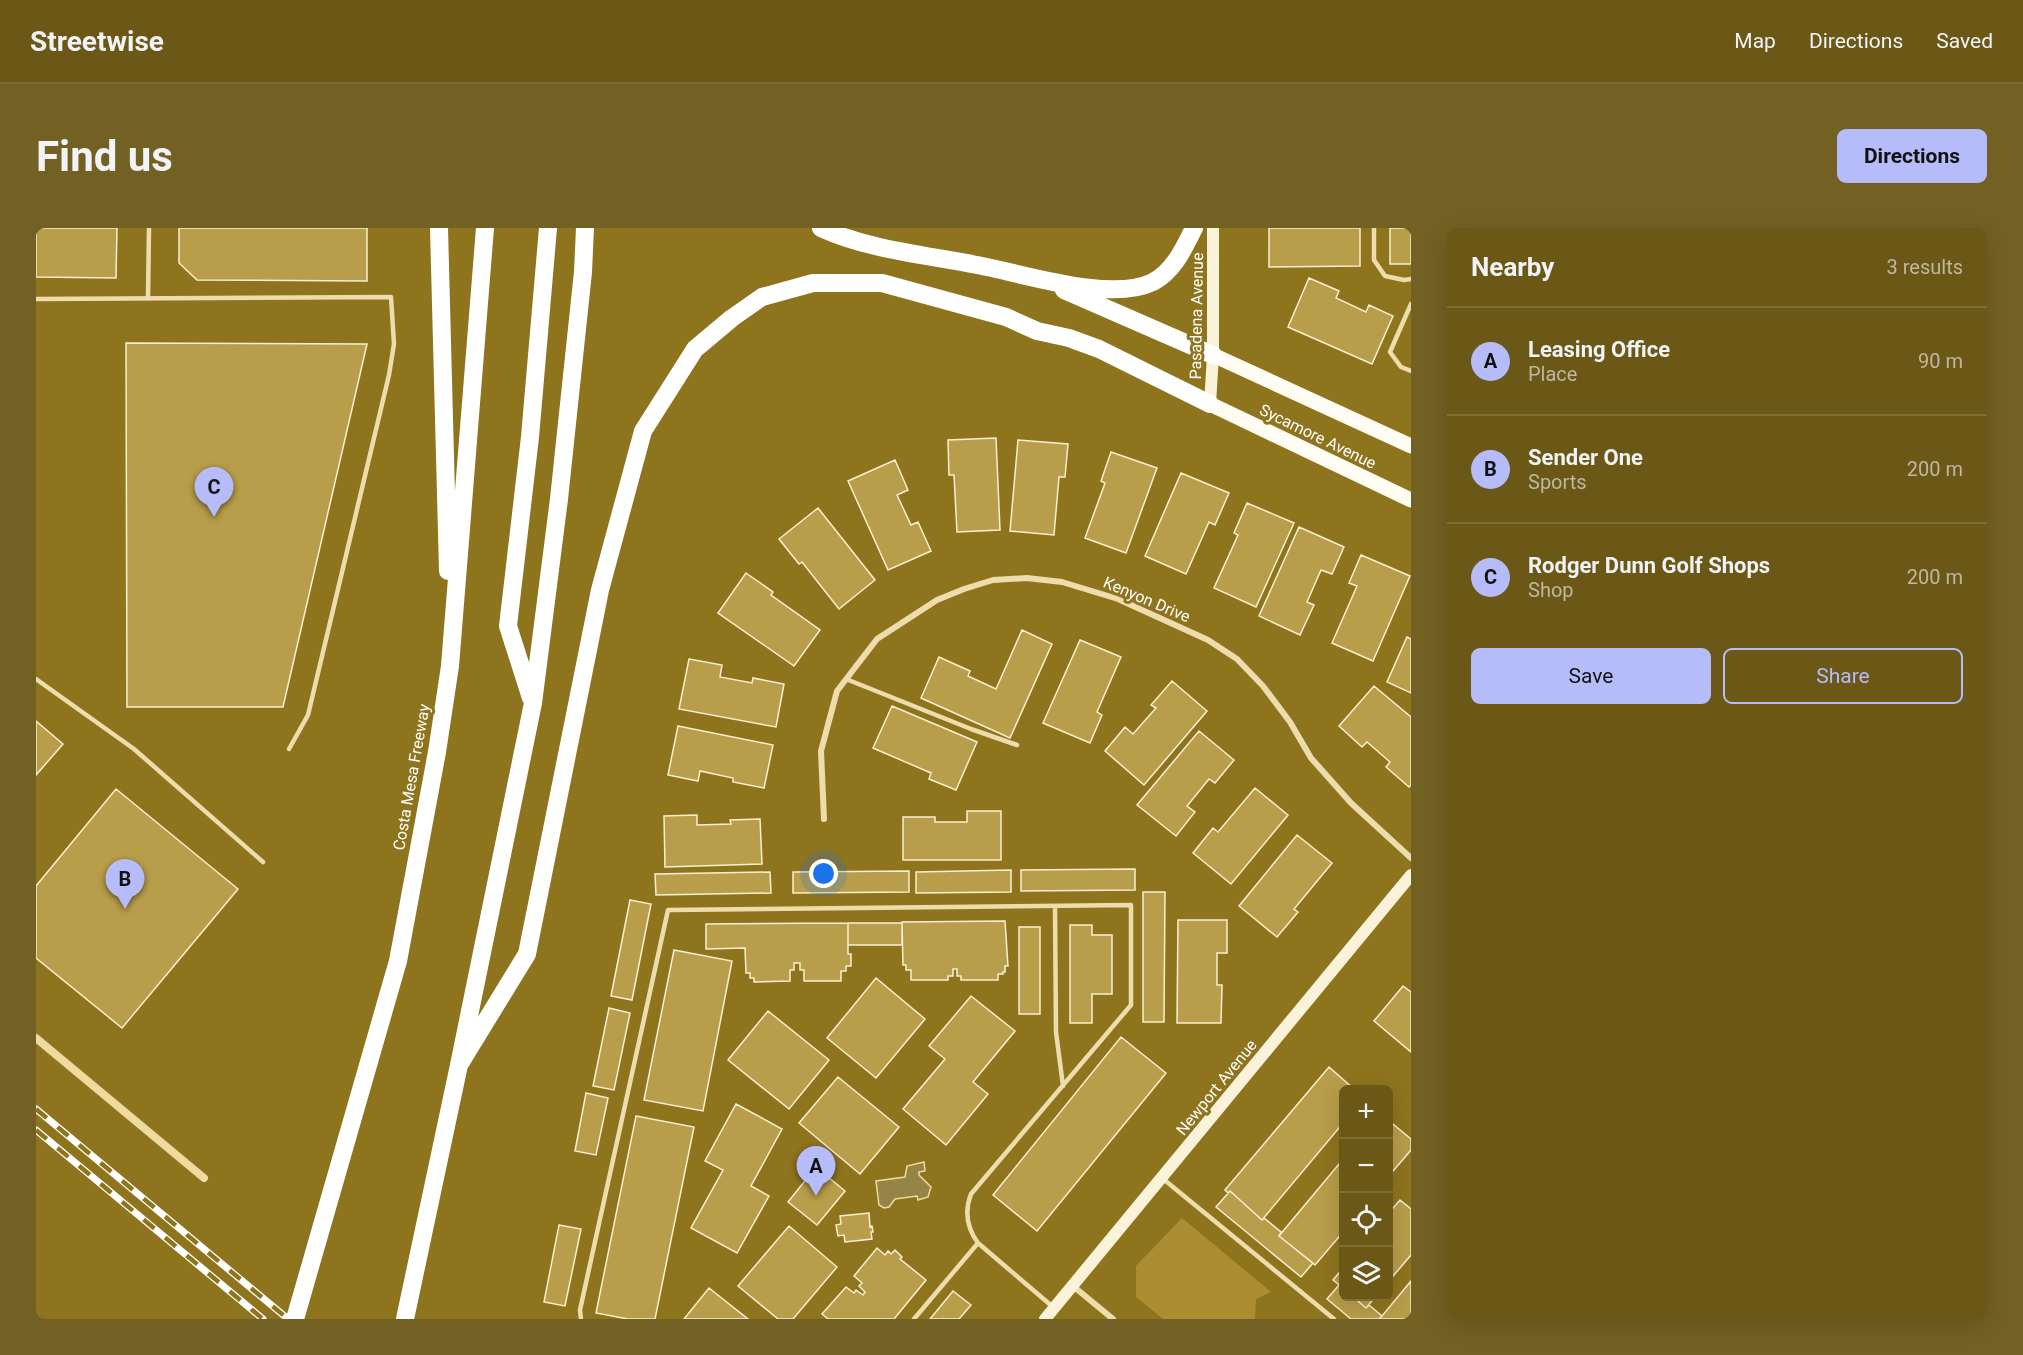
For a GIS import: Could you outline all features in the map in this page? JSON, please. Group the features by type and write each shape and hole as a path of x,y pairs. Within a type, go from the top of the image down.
{"highway":[{"path":"439,228 450,666"},
{"name":"Costa Mesa Freeway","path":"295,1319 398,961 436,752 450,666 485,228"},
{"path":"532,703 508,626 530,437 548,228"},
{"path":"405,1319 532,703 559,499 583,272 585,228"},
{"path":"821,228 859,241 982,266 1045,282 1118,289 1152,282 1165,274 1175,263 1194,228"},
{"path":"1045,282 1213,355"},
{"path":"459,1065 527,954 600,590 643,431 695,349 732,318 762,297 813,283 882,283 1006,317 1037,331 1069,338 1099,350 1210,404"}],"main road":[{"name":"Sycamore Avenue","path":"1213,355 1411,446"},
{"name":"Sycamore Avenue","path":"1210,404 1411,500"}],"street":[{"name":"Pasadena Avenue","path":"1210,404 1213,355 1213,228"},
{"name":"Kenyon Drive","path":"824,819 821,751 837,691 877,639 937,600 993,580 1027,578 1062,582 1118,599 1208,640 1237,659 1263,686 1290,722 1311,758 1351,803 1411,858"},
{"name":"Newport Avenue","path":"1045,1319 1411,875"},
{"path":"1072,1286 1113,1319"}],"lane":[{"path":"148,298 149,228"},
{"path":"1374,228 1374,261 1385,276 1411,279"},
{"path":"36,299 391,297 394,344 389,375 308,715 289,749"},
{"path":"1411,304 1390,352 1401,367 1411,371"},
{"path":"36,679 134,749 263,862"},
{"path":"846,679 1017,745"},
{"path":"581,1319 583,1298 668,910 1131,905 1131,1005 971,1194 967,1207 967,1219 972,1235 978,1243 1054,1307"},
{"path":"1055,906 1056,1032 1063,1086"},
{"path":"1162,1178 1334,1319"},
{"path":"914,1319 978,1243"}],"shaded area":[{"path":"924,1162 925,1171 919,1172 919,1175 931,1187 928,1197 918,1200 917,1196 895,1199 889,1207 884,1208 879,1205 876,1181 905,1177 907,1166"},
{"path":"1182,1218 1271,1292 1256,1299 1255,1319 1163,1319 1136,1297 1136,1266"}],"building":[{"path":"36,228 117,228 116,278 36,277"},
{"path":"179,228 367,228 367,281 197,280 179,263"},
{"path":"1269,228 1360,228 1360,266 1269,267"},
{"path":"1390,228 1411,228 1411,264 1390,264"},
{"path":"1309,278 1339,291 1336,298 1366,312 1369,305 1393,316 1372,364 1288,327"},
{"path":"126,343 367,344 283,707 127,707"},
{"path":"996,438 1000,530 957,532 954,475 949,475 948,440"},
{"path":"1018,440 1068,444 1065,477 1059,477 1054,535 1010,531"},
{"path":"1111,452 1157,468 1126,553 1085,538 1105,483 1101,481"},
{"path":"895,460 908,490 897,495 911,525 918,522 931,551 888,570 848,481"},
{"path":"1181,473 1229,493 1215,525 1209,522 1186,574 1145,556"},
{"path":"1247,503 1294,523 1256,607 1214,588 1238,535 1234,533"},
{"path":"818,508 875,580 839,609 802,562 799,564 779,539"},
{"path":"1299,527 1344,547 1332,574 1321,570 1307,602 1314,605 1300,635 1259,616"},
{"path":"1361,555 1410,576 1373,661 1332,643 1357,586 1349,583"},
{"path":"746,573 773,592 771,595 820,630 794,666 718,613"},
{"path":"1022,630 1052,644 1010,738 921,698 939,657 970,671 968,676 996,689"},
{"path":"1407,637 1411,639 1411,693 1387,682"},
{"path":"1080,640 1121,657 1097,712 1102,715 1090,743 1043,723"},
{"path":"689,659 722,665 720,677 752,683 753,678 784,684 776,727 679,709"},
{"path":"1172,681 1207,711 1144,785 1105,751 1125,727 1133,734 1156,708 1151,705"},
{"path":"1374,686 1411,717 1411,785 1409,787 1386,767 1390,762 1367,742 1362,747 1339,726"},
{"path":"892,706 977,742 956,790 929,779 931,773 873,748"},
{"path":"36,721 63,744 36,775"},
{"path":"678,726 773,745 764,788 733,782 733,778 700,771 698,781 668,775"},
{"path":"1199,731 1234,760 1215,783 1209,779 1187,806 1195,812 1176,836 1137,805"},
{"path":"1255,788 1288,815 1231,884 1193,853 1213,828 1218,832"},
{"path":"116,789 238,889 122,1028 36,958 36,886"},
{"path":"967,811 1001,811 1001,860 903,860 903,817 935,817 935,822 967,822"},
{"path":"697,815 697,825 731,824 730,820 760,819 762,864 665,867 664,816"},
{"path":"1297,835 1332,863 1294,909 1298,912 1277,937 1239,906"},
{"path":"1135,869 1135,890 1021,891 1021,870"},
{"path":"1011,870 1011,892 916,893 916,872"},
{"path":"909,871 909,892 793,893 793,872"},
{"path":"770,872 771,893 656,895 655,874"},
{"path":"1143,892 1165,892 1164,1022 1143,1022"},
{"path":"630,900 651,904 632,1000 611,996"},
{"path":"1178,920 1227,920 1227,953 1217,953 1217,985 1222,985 1221,1023 1177,1023"},
{"path":"1005,921 1008,966 1005,966 1003,974 998,974 998,980 961,980 961,976 957,976 957,969 953,969 953,976 948,976 948,980 911,980 911,970 906,970 906,965 903,965 902,922"},
{"path":"848,923 848,954 851,954 851,966 846,966 846,971 841,971 841,981 804,981 804,970 800,970 800,963 794,963 794,970 790,970 790,981 754,982 754,978 750,978 750,973 746,973 745,948 706,949 706,924"},
{"path":"848,923 902,923 902,945 848,945"},
{"path":"1070,925 1092,925 1092,935 1112,935 1112,994 1092,994 1092,1023 1070,1023"},
{"path":"1019,927 1040,927 1040,1014 1019,1014"},
{"path":"674,950 732,961 703,1111 644,1100"},
{"path":"876,978 925,1019 876,1078 827,1038"},
{"path":"1403,986 1411,992 1411,1052 1374,1021"},
{"path":"971,996 1015,1031 973,1082 988,1094 946,1145 903,1109 945,1059 929,1046"},
{"path":"609,1008 630,1013 614,1090 593,1086"},
{"path":"768,1011 829,1060 789,1109 728,1060"},
{"path":"1121,1037 1166,1073 1037,1231 993,1195"},
{"path":"1329,1067 1349,1085 1339,1085 1339,1128 1262,1220 1230,1191 1228,1193 1225,1190"},
{"path":"838,1077 899,1127 860,1174 799,1123"},
{"path":"586,1093 608,1098 596,1155 575,1151"},
{"path":"736,1104 782,1129 751,1186 769,1196 737,1253 691,1228 723,1170 705,1161"},
{"path":"636,1116 694,1127 655,1319 628,1319 596,1313"},
{"path":"1393,1124 1411,1139 1411,1150 1393,1171"},
{"path":"1339,1164 1339,1237 1315,1265 1279,1236"},
{"path":"816,1167 845,1191 817,1225 788,1202"},
{"path":"1230,1191 1262,1220 1264,1218 1281,1232 1279,1236 1313,1263 1301,1277 1216,1207"},
{"path":"1400,1200 1411,1209 1411,1255 1393,1276 1393,1247 1393,1208"},
{"path":"869,1213 872,1239 845,1242 844,1235 838,1236 836,1225 841,1224 840,1216"},
{"path":"559,1225 581,1229 565,1306 544,1302"},
{"path":"789,1226 837,1267 793,1319 778,1319 738,1286"},
{"path":"877,1248 885,1255 888,1251 891,1254 895,1250 902,1257 900,1259 926,1280 894,1319 828,1319 822,1314 846,1287 854,1293 856,1290 863,1295 865,1292 859,1286 862,1283 854,1276"},
{"path":"1339,1273 1339,1285 1333,1280"},
{"path":"1411,1281 1411,1319 1379,1319 1382,1316"},
{"path":"1339,1285 1339,1301 1358,1301 1366,1308 1369,1305 1382,1316 1379,1319 1351,1319 1327,1299"},
{"path":"709,1288 748,1319 684,1319"},
{"path":"953,1291 971,1305 959,1319 930,1319"},
{"path":"1358,1301 1372,1301 1366,1308"}],"waterway":[{"path":"36,1038 204,1178"}],"railway":[{"path":"36,1109 288,1319"},
{"path":"36,1130 263,1319"}],"place":[{"name":"Rodger Dunn Golf Shops","path":"214,517"},
{"name":"Sender One","path":"125,909"},
{"name":"Leasing Office","path":"816,1196"}]}
